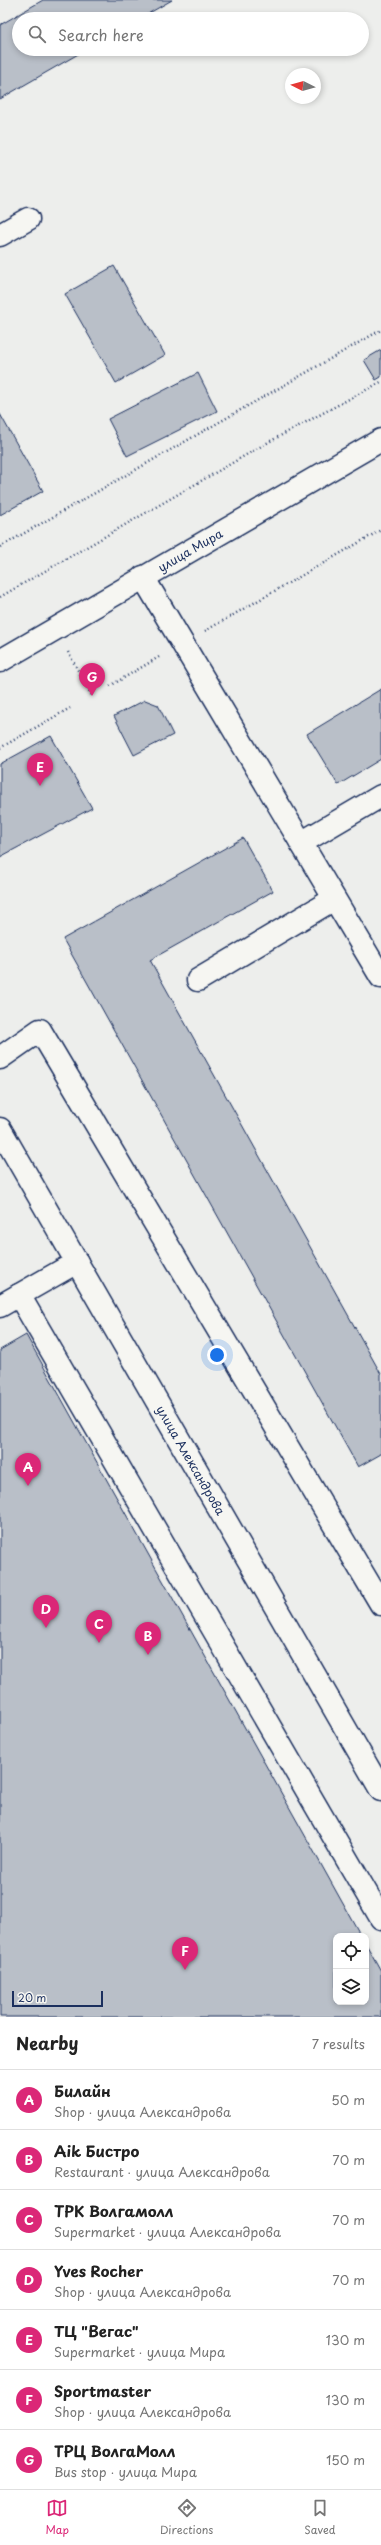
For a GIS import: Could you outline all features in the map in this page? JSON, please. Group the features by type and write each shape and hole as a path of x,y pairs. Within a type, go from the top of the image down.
{"street":[{"path":"0,235 28,219"},
{"name":"улица Мира","path":"0,661 381,440"},
{"path":"143,577 381,976"},
{"path":"301,843 381,796"},
{"path":"198,980 334,899"},
{"path":"0,1058 40,1030 381,1604"},
{"name":"улица Александрова","path":"0,1129 375,1766 381,1790"},
{"path":"0,1306 77,1262"},
{"path":"20,1295 381,1918"}],"path":[{"path":"0,547 381,330"},
{"path":"0,597 265,444 381,382"},
{"path":"110,686 381,530"},
{"path":"55,629 92,696"},
{"path":"0,748 70,708"}],"building":[{"path":"43,0 172,0 151,12 22,12"},
{"path":"12,18 12,56 75,56 0,99 0,25"},
{"path":"114,266 165,355 116,383 65,294"},
{"path":"381,350 381,377 376,380 364,360"},
{"path":"198,373 217,411 127,456 108,419"},
{"path":"0,414 43,491 0,515"},
{"path":"381,689 381,759 338,785 307,734"},
{"path":"145,700 158,705 173,735 134,755 114,716"},
{"path":"51,736 92,808 0,857 0,764"},
{"path":"243,838 273,891 150,960 381,1374 381,1454 358,1467 63,939"},
{"path":"26,1335 359,1933 333,1933 333,2005 369,2005 369,1949 381,1971 381,2017 0,2017 0,1350"}],"place":[{"name":"ТРЦ ВолгаМолл","path":"92,696"},
{"name":"ТЦ \"Вегас\"","path":"40,786"},
{"name":"Билайн","path":"28,1486"},
{"name":"Yves Rocher","path":"46,1628"},
{"name":"ТРК Волгамолл","path":"99,1643"},
{"name":"Aik Бистро","path":"148,1655"},
{"name":"Sportmaster","path":"185,1970"}]}
